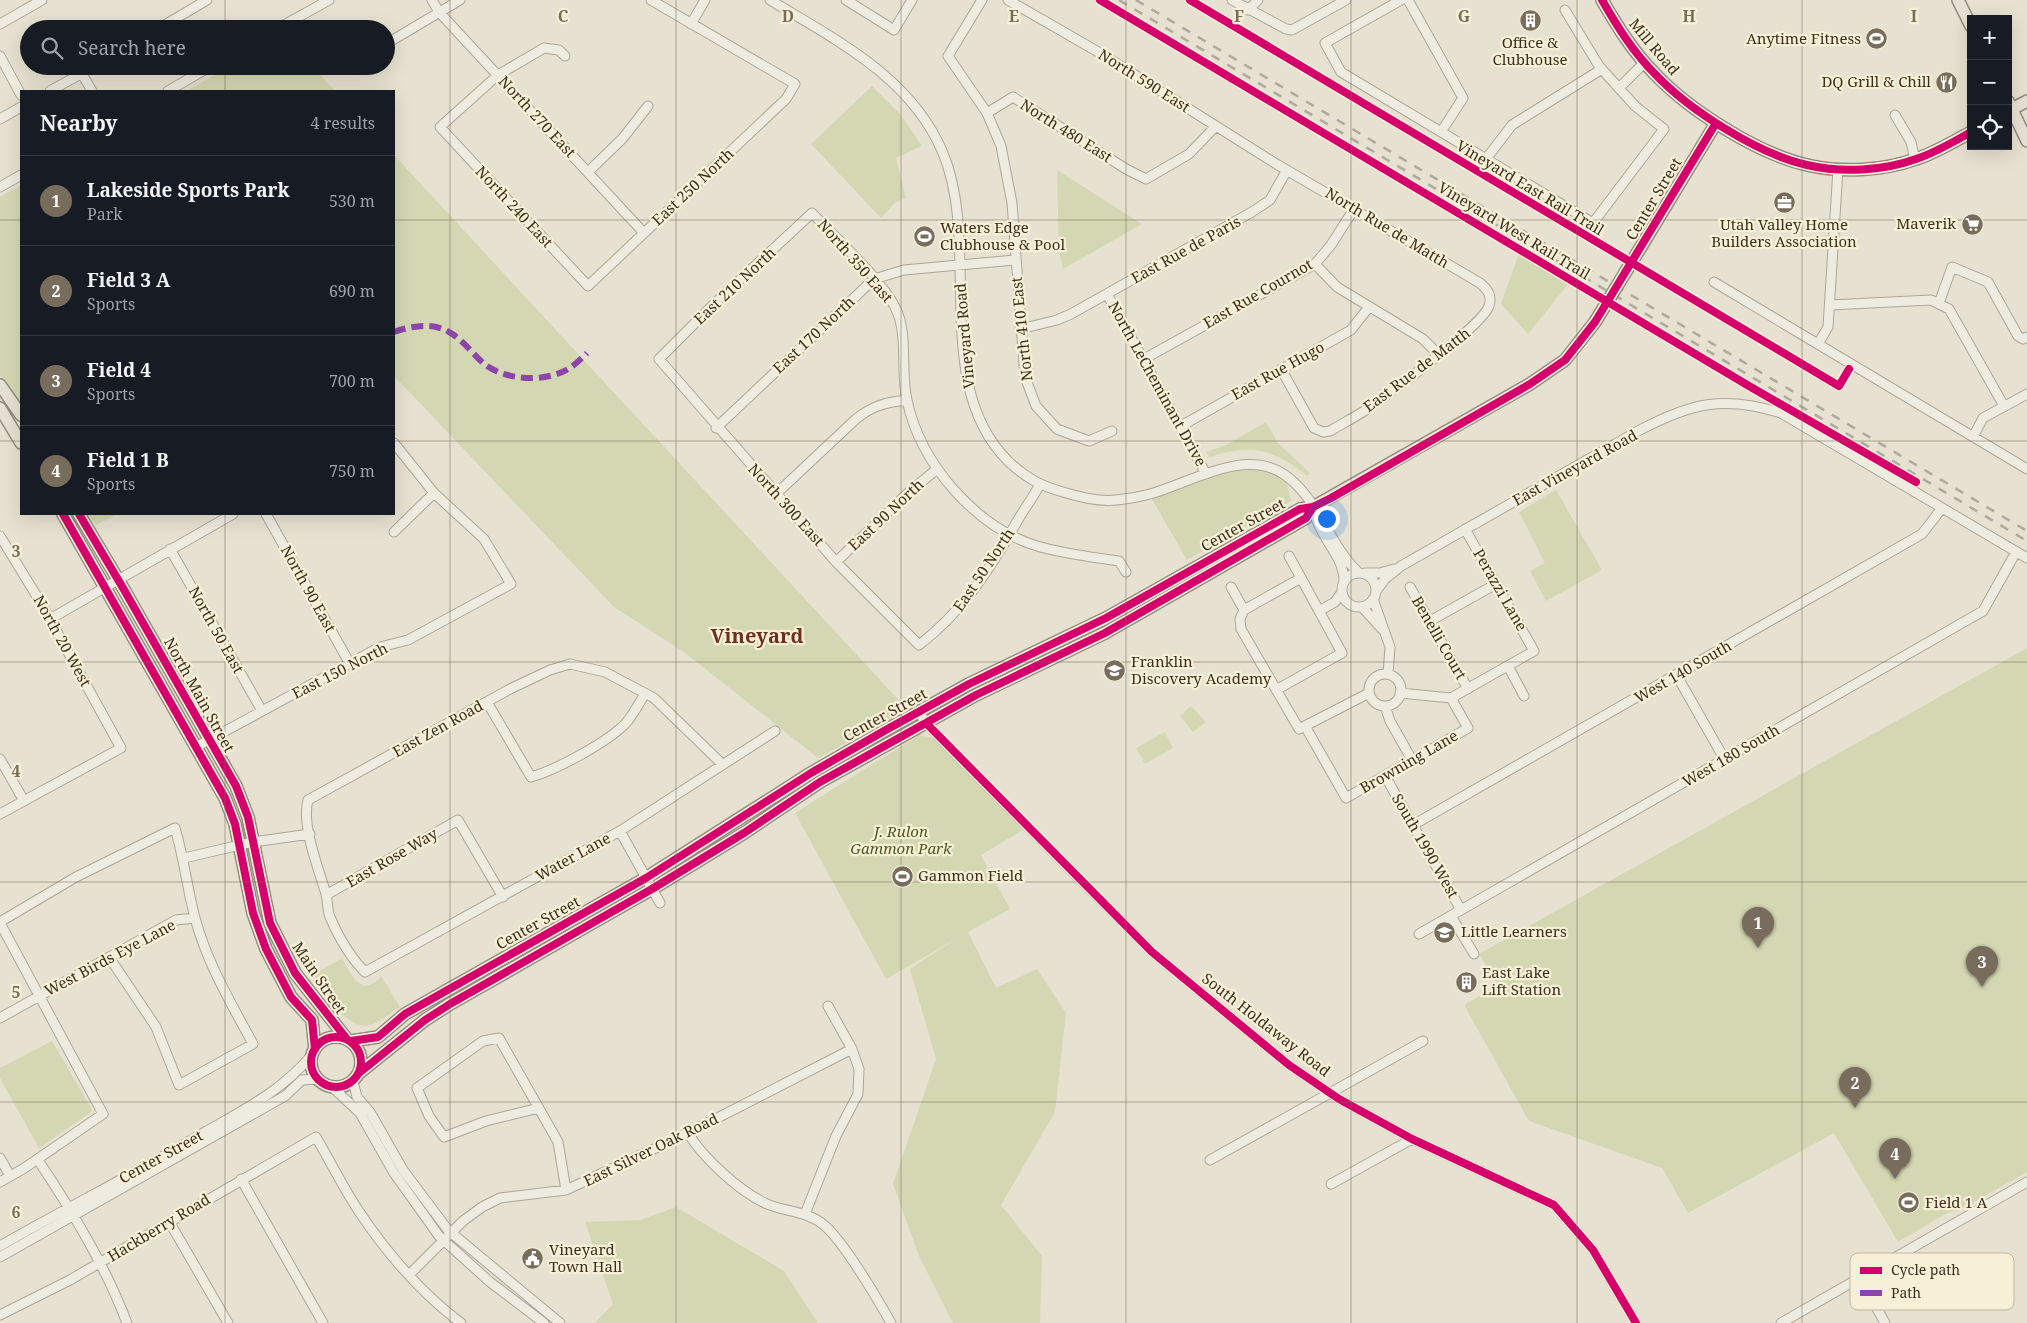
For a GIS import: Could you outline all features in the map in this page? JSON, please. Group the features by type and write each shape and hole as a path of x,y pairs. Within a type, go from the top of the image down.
{"main road":[{"name":"Mill Road","path":"1602,0 1623,35 1655,74 1682,98 1716,123 1776,155 1807,165 1838,169 1873,168 1915,160 1967,134"},
{"path":"1958,0 1967,18"},
{"path":"2012,106 2027,101"},
{"path":"2012,113 2027,141"},
{"name":"Center Street","path":"349,1040 378,1038 406,1014 646,878 811,773 969,684 1091,625 1300,509 1313,507 1330,498 1537,379 1565,360 1595,322 1716,123"},
{"path":"0,385 20,414"},
{"path":"0,408 20,441"},
{"name":"Center Street","path":"356,1077 425,1020 450,1004 652,889 744,833 820,782 1015,676 1105,633 1306,518 1313,507"},
{"name":"North Main Street","path":"64,515 228,804 235,824 247,876 253,913"},
{"name":"North Main Street","path":"80,515 118,578 208,740 236,786 248,817 264,903"},
{"path":"1091,625 1105,633"},
{"path":"1015,676 1016,668 1051,653 1054,643"},
{"name":"Main Street","path":"264,903 274,931 295,973 349,1040"},
{"name":"Main Street","path":"253,913 266,949 291,997 312,1020 313,1052"},
{"path":"330,1037 349,1040 360,1054 362,1061 356,1077 346,1085 331,1086 318,1079 312,1067 313,1052 322,1041 330,1037"}],"street":[{"path":"0,24 42,0"},
{"path":"187,0 192,9"},
{"path":"173,20 207,0"},
{"path":"293,20 329,0"},
{"name":"North 270 East","path":"432,0 439,12 644,233"},
{"path":"395,39 460,0"},
{"path":"651,0 691,24 705,0"},
{"name":"Vineyard Road","path":"770,0 846,45 884,73 925,123 942,152 954,192 965,360 971,403 986,435 1009,462 1039,486 1081,497 1113,500 1149,494 1206,474 1245,465 1264,466 1284,475 1299,488 1313,507"},
{"path":"846,0 894,30 912,0"},
{"name":"North 410 East","path":"982,0 948,56 988,113 1001,146 1012,203 1025,377 1036,406 1057,429 1089,441 1112,431"},
{"name":"North 590 East","path":"1008,0 1100,53 1278,165"},
{"path":"1232,0 1248,10 1286,29 1292,30 1346,0"},
{"path":"1248,10 1258,0"},
{"path":"1401,0 1325,43 1341,72 1593,223 1664,129 1636,106 1602,70 1565,10"},
{"path":"1408,0 1463,98 1441,132"},
{"name":"East 250 North","path":"588,286 786,99 795,84 691,24"},
{"path":"498,76 544,48 559,50 565,56"},
{"path":"0,56 20,93"},
{"path":"1619,88 1645,62"},
{"path":"1486,159 1512,125 1602,70"},
{"path":"52,90 80,75"},
{"path":"83,75 91,90"},
{"path":"170,90 196,75"},
{"name":"North 240 East","path":"498,76 440,127 588,286"},
{"name":"North 480 East","path":"988,113 1013,97 1126,169 1146,179 1189,154 1216,126"},
{"path":"588,172 623,138 648,106"},
{"path":"0,119 20,107"},
{"path":"1895,115 1911,142 1915,160"},
{"name":"North Rue de Matth","path":"1278,165 1480,283 1488,290 1490,297"},
{"path":"1818,344 1828,327 1838,169"},
{"name":"East Rue de Paris","path":"1020,329 1057,320 1070,314 1252,212 1270,200 1287,170"},
{"path":"0,187 20,176"},
{"name":"East Rue Cournot","path":"1144,359 1315,264 1335,239 1354,208"},
{"name":"North 350 East","path":"812,213 874,279 890,300 901,324 907,400 925,447 937,470 955,491 976,512 1010,534 1036,546 1119,561 1126,572"},
{"name":"East 210 North","path":"659,359 714,304 812,213"},
{"name":"East 170 North","path":"716,428 874,279 904,270 1015,260"},
{"path":"1315,264 1337,287 1423,339 1438,354"},
{"path":"1939,303 1952,267 1988,282 2018,336 2023,339 2027,337"},
{"path":"1714,282 2027,469"},
{"name":"North LeCheminant Drive","path":"1107,294 1206,474"},
{"name":"East Rue de Matth","path":"1281,369 1314,428 1323,432 1330,431 1368,408 1472,328 1488,308 1490,297"},
{"path":"1830,305 1931,300 1939,303 1949,309 2004,406"},
{"name":"East Rue Hugo","path":"1181,426 1351,330 1369,307"},
{"name":"North 300 East","path":"659,359 716,428 836,562 919,645"},
{"path":"1973,437 1983,418 2027,394"},
{"path":"776,494 870,408 888,402 907,400"},
{"name":"East Vineyard Road","path":"1375,595 1385,579 1401,566 1669,415 1696,406 1726,402 1758,406 1781,414 2027,558"},
{"path":"394,532 434,493 395,444"},
{"name":"East 90 North","path":"836,562 908,493 937,470"},
{"name":"East 50 North","path":"919,645 942,628 968,599 1039,486"},
{"name":"East 150 North","path":"196,746 380,647 408,640 511,584 484,540 434,493"},
{"path":"1313,507 1347,559 1361,573 1374,580 1382,629 1390,647 1388,674"},
{"path":"1313,507 1317,522 1337,556 1344,573 1342,592 1335,602 1319,611"},
{"name":"West 140 South","path":"1413,825 1922,534 1942,508"},
{"path":"50,619 104,586 231,515"},
{"name":"North 90 East","path":"267,515 350,664"},
{"name":"Perazzi Lane","path":"1465,529 1534,651 1508,666"},
{"name":"North 20 West","path":"0,536 50,619 121,748 24,801"},
{"name":"North 50 East","path":"170,549 262,711"},
{"name":"West 180 South","path":"1419,934 1983,611 2016,552"},
{"path":"1276,690 1342,653 1289,556"},
{"name":"East Vineyard Road","path":"1361,573 1380,573 1401,566"},
{"path":"1344,581 1348,576 1361,573"},
{"path":"1301,578 1244,610 1240,619 1241,628 1276,690 1302,728 1369,692 1374,678 1388,674"},
{"path":"1430,621 1496,584"},
{"path":"1231,587 1244,610"},
{"name":"Benelli Court","path":"1410,587 1468,689"},
{"path":"1342,592 1347,602"},
{"path":"1362,607 1375,595"},
{"path":"1335,602 1347,602 1362,607 1382,629"},
{"name":"East Zen Road","path":"310,834 306,806 308,800 487,702 550,670 570,664 604,672 645,694"},
{"path":"1400,692 1451,698 1508,666 1524,696"},
{"path":"1369,692 1376,703 1385,706 1394,703 1400,692 1398,682 1388,674"},
{"path":"1676,676 1725,760"},
{"path":"487,702 531,777 546,773 607,738 626,723 645,694 654,698 722,764"},
{"name":"Browning Lane","path":"1302,728 1346,798 1468,728 1451,698"},
{"path":"1385,706 1390,721 1412,760"},
{"name":"South Holdaway Road","path":"919,712 926,723 1152,952 1288,1065 1330,1093 1412,1139 1554,1205 1593,1250 1636,1323"},
{"name":"Water Lane","path":"326,895 328,915 350,958 365,972 620,831 775,731"},
{"path":"0,759 24,801 0,814"},
{"name":"South 1990 West","path":"1389,783 1461,910"},
{"name":"East Rose Way","path":"326,895 458,820 503,897"},
{"path":"0,1182 38,1160 103,1114 0,923 76,877 174,828 184,858 195,918 212,968 253,1044 180,1085 156,1027 109,957"},
{"path":"620,831 660,903"},
{"path":"184,858 253,842 310,834 326,895"},
{"path":"1452,916 1474,954"},
{"name":"West Birds Eye Lane","path":"0,1018 176,920 195,918"},
{"path":"805,1214 836,1136 858,1094 859,1069 852,1049 828,1006"},
{"path":"539,1108 486,1121 444,1137 429,1116 416,1088 484,1041 499,1038 539,1108 558,1142 566,1190"},
{"path":"1210,1160 1423,1041"},
{"name":"East Silver Oak Road","path":"410,1275 463,1222 482,1207 500,1198 566,1190 688,1133 852,1049"},
{"name":"Center Street","path":"0,1246 69,1206 155,1161 278,1090 297,1073 313,1052"},
{"path":"356,1077 357,1097 370,1112 403,1170 448,1237 560,1323"},
{"name":"Center Street","path":"0,1257 285,1096 302,1080 318,1079"},
{"path":"331,1086 360,1113 394,1173 448,1237 490,1282 544,1323"},
{"path":"688,1133 696,1147 748,1195 768,1205 805,1214 823,1225 836,1238 891,1323"},
{"name":"Hackberry Road","path":"0,1315 50,1291 100,1263 241,1179 316,1137 357,1209 375,1235 410,1275"},
{"path":"1332,1184 1412,1139"},
{"path":"0,1158 10,1176"},
{"path":"38,1160 74,1214 114,1290 127,1323"},
{"path":"241,1179 323,1323"},
{"path":"1903,1253 2027,1182"},
{"path":"170,1223 228,1323"},
{"path":"410,1275 451,1320 461,1323"},
{"path":"1781,1323 1850,1284"},
{"path":"1878,1310 1885,1323"}],"green space":[{"path":"215,75 320,75 334,90 188,90"},
{"path":"872,86 901,115 922,146 896,158 906,198 895,203 881,218 811,144"},
{"path":"395,156 906,708 898,712 899,714 818,758 684,652 614,607 395,377"},
{"path":"1057,170 1142,224 1063,269 1059,251"},
{"path":"20,186 20,406 0,376 0,197"},
{"path":"1519,253 1569,283 1528,334 1501,304"},
{"path":"1266,422 1278,443 1310,473 1307,476 1284,460 1262,451 1238,450 1210,457 1206,452 1226,445"},
{"path":"1245,465 1285,475 1291,501 1187,560 1149,494"},
{"path":"1556,490 1602,570 1546,601 1530,571 1545,563 1519,512"},
{"path":"88,515 116,515 96,525"},
{"path":"2027,648 2027,1172 1960,1210 1947,1213 1898,1242 1834,1133 1688,1213 1662,1168 1529,1121 1464,1005 1498,985 1479,954"},
{"path":"1191,706 1206,722 1193,732 1180,716"},
{"path":"1165,732 1173,748 1145,764 1136,748"},
{"name":"J. Rulon Gammon Park","path":"919,735 933,738 1024,829 981,855 1010,909 968,932 996,988 1037,969 1066,1013 1055,1112 1001,1205 1042,1256 1040,1323 953,1323 919,1256 893,1184 936,1059 910,969 956,939 886,979 795,813"},
{"path":"342,958 353,977 362,985 374,983 381,976 400,1007 373,1024 355,1023 346,1017 330,1001 311,976"},
{"path":"52,1041 91,1108 91,1112 39,1148 0,1078 0,1068"},
{"path":"676,1207 784,1271 818,1323 595,1323 613,1304 585,1222 640,1220"}],"railway":[{"path":"1119,0 2027,541"},
{"path":"1136,0 2027,531"}],"marked path":[{"path":"395,332 422,326 442,329 458,338 483,363 492,369 526,378 538,378 560,373 572,366 587,353"}],"cycle path":[{"name":"Vineyard West Rail Trail","path":"1100,0 1749,386 1916,482"},
{"name":"Vineyard East Rail Trail","path":"1190,0 1839,386 1849,369"},
{"path":"1602,0 1633,48 1647,66 1669,88 1725,129 1746,141 1788,159 1820,168 1862,170 1890,166 1923,157 1967,134"},
{"path":"351,1041 378,1037 405,1014 646,878 811,773 884,731 969,684 1106,618 1300,509 1313,507 1331,498 1530,384 1565,360 1595,322 1716,123"},
{"path":"359,1073 425,1020 450,1004 652,889 744,833 820,782 976,695 1105,633 1306,518 1313,507"},
{"path":"64,515 225,798 235,824 253,913 266,949 291,997 312,1020 315,1049"},
{"path":"80,515 236,786 248,817 270,923 295,973 346,1038"},
{"path":"926,723 1152,952 1289,1065 1339,1099 1412,1139 1554,1205 1593,1250 1636,1323"},
{"path":"331,1037 341,1037 354,1044 361,1057 361,1062 361,1067 354,1080 341,1087 331,1087 322,1083 315,1076 311,1067 311,1057 315,1048 322,1041 331,1037"}],"place":[{"name":"Office & Clubhouse","path":"1530,20"},
{"name":"Anytime Fitness","path":"1877,39"},
{"name":"DQ Grill & Chill","path":"1947,82"},
{"name":"Utah Valley Home Builders Association","path":"1784,202"},
{"name":"Maverik","path":"1972,224"},
{"name":"Waters Edge Clubhouse & Pool","path":"924,237"},
{"name":"Franklin Discovery Academy","path":"1115,671"},
{"name":"Gammon Field","path":"902,876"},
{"name":"Little Learners","path":"1445,932"},
{"name":"Lakeside Sports Park","path":"1758,948"},
{"name":"East Lake Lift Station","path":"1466,982"},
{"name":"Field 4","path":"1982,987"},
{"name":"Field 3 A","path":"1855,1108"},
{"name":"Field 1 B","path":"1895,1179"},
{"name":"Field 1 A","path":"1909,1203"},
{"name":"Vineyard Town Hall","path":"533,1259"}],"district":[{"name":"Vineyard","path":"757,636"}]}
